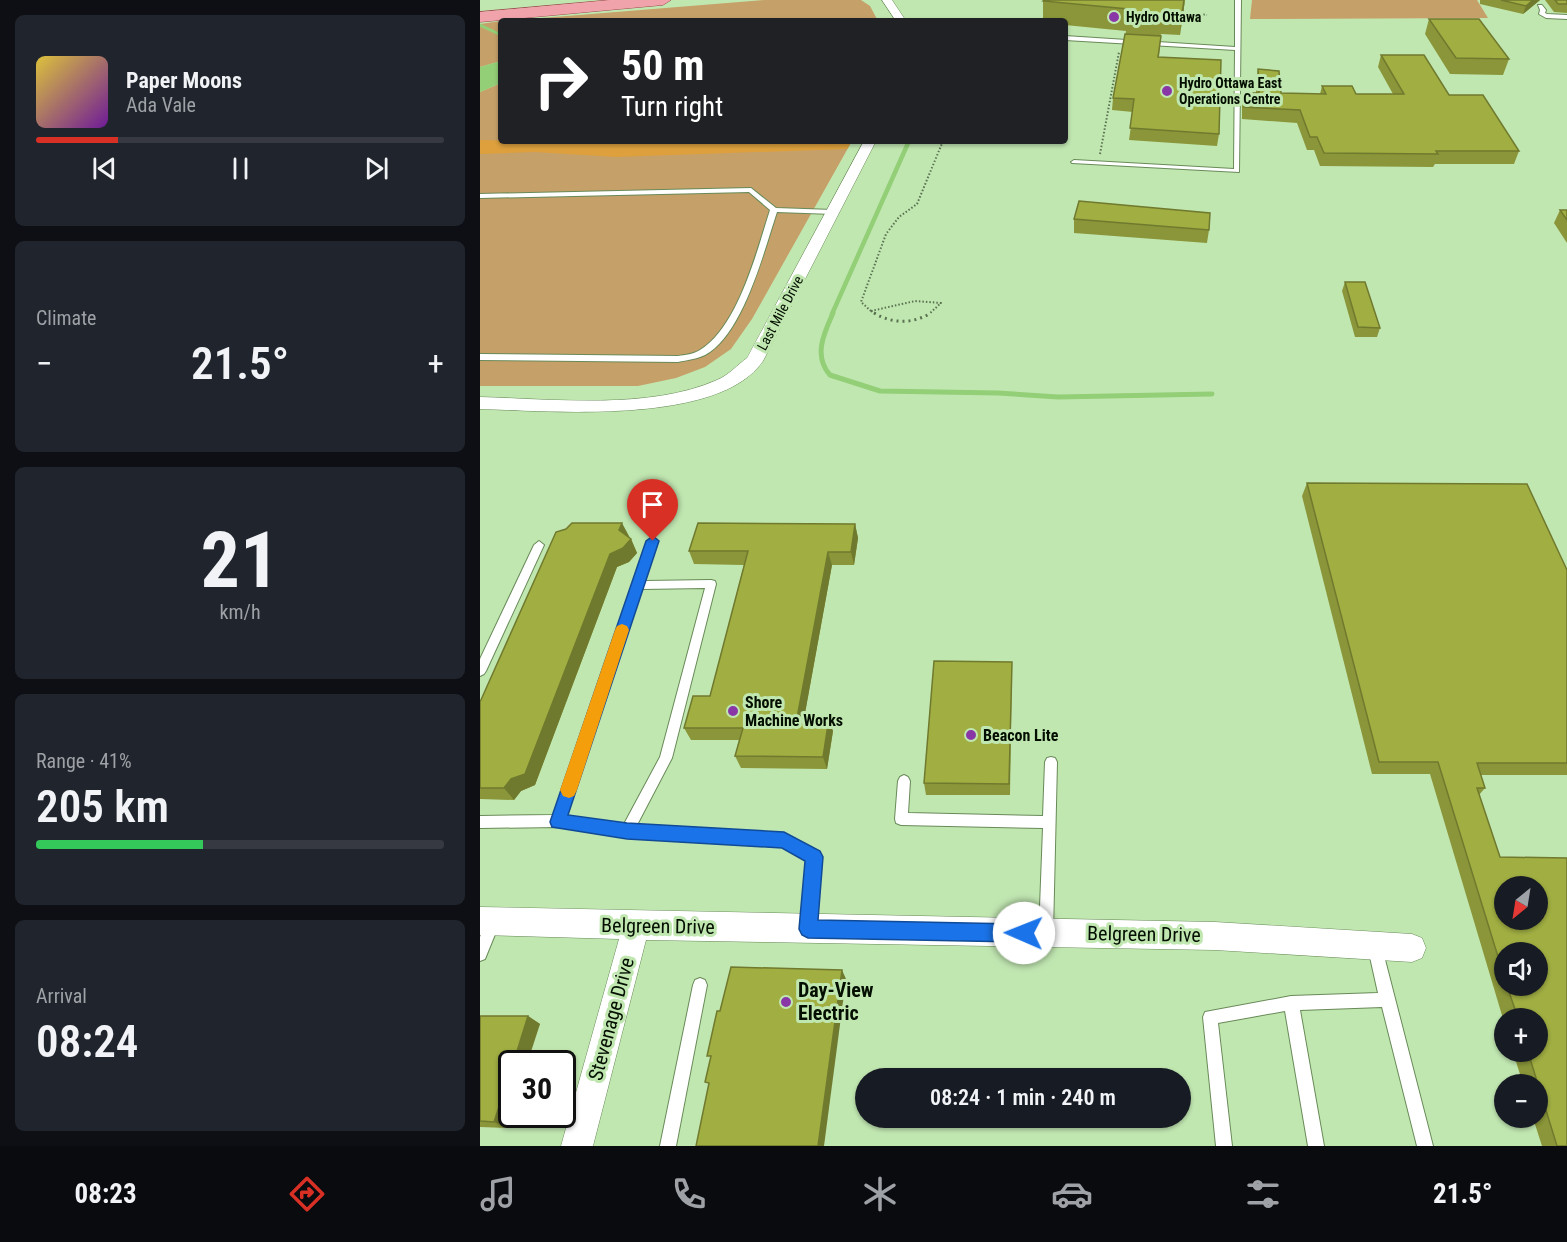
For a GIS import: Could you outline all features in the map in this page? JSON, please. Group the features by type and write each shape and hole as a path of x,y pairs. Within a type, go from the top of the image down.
{"main road":[{"path":"480,17 663,0"}],"street":[{"path":"886,0 899,18"},
{"name":"Last Mile Drive","path":"480,403 631,404 688,396 725,383 754,361 868,144"},
{"name":"Belgreen Drive","path":"486,922 1215,936 1412,948"},
{"name":"Stevenage Drive","path":"577,1146 636,926"}],"lane":[{"path":"1074,162 1237,171 1238,0"},
{"path":"1540,6 1546,16 1567,17"},
{"path":"1068,38 1238,49"},
{"path":"480,196 751,190 774,210 833,212"},
{"path":"480,357 678,359 703,353 718,340 745,296 774,210"},
{"path":"558,822 653,541"},
{"path":"480,671 539,545"},
{"path":"627,831 666,758 711,584 638,585"},
{"path":"1046,933 1051,762"},
{"path":"904,781 901,819 1049,822"},
{"path":"480,822 558,822 627,831 784,840 814,857 808,929"},
{"path":"480,954 486,922"},
{"path":"1374,945 1425,1146"},
{"path":"668,1146 700,985"},
{"path":"1224,1146 1210,1017 1291,1003 1387,1000"},
{"path":"1291,1003 1316,1146"}],"path":[{"path":"1179,11 1207,15"},
{"path":"1098,163 1120,50"},
{"path":"872,311 893,305 933,301 941,303 933,312 920,319 898,322 872,311 861,302 886,234 899,217 917,204 942,144"}],"shaded area":[{"path":"765,0 861,0 870,6 876,18 542,18"},
{"path":"1252,0 1477,0 1488,18 1250,19"},
{"path":"498,21 498,62 480,67 480,24"},
{"path":"498,62 498,84 480,92 480,67"},
{"path":"498,84 498,144 850,144 752,319 731,349 705,367 676,378 638,386 480,386 480,92"},
{"path":"480,140 498,141 498,144 850,144 847,149 616,157 534,152 480,154"}],"building":[{"path":"1044,0 1184,0 1182,13 1164,12 1163,18 1127,15 1128,9"},
{"path":"1501,0 1533,0 1526,6"},
{"path":"1555,0 1567,0 1567,4 1558,4"},
{"path":"1429,19 1479,19 1509,59 1456,58"},
{"name":"Hydro Ottawa East Operations Centre","path":"1125,34 1161,36 1158,57 1221,60 1219,134 1130,128 1134,99 1113,98"},
{"path":"1381,55 1424,55 1449,95 1483,95 1519,151 1436,151 1438,154 1324,153 1317,137 1310,137 1300,110 1244,107 1244,93 1259,93 1258,69 1279,71 1281,93 1326,94 1322,86 1352,86 1356,94 1404,94"},
{"path":"1079,201 1210,213 1209,230 1074,219"},
{"path":"1560,210 1567,210 1567,220"},
{"path":"1345,282 1365,282 1380,328 1358,327"},
{"path":"1307,483 1527,484 1567,570 1567,763 1477,763 1485,788 1477,788 1500,857 1567,858 1567,1146 1557,1146 1548,1117 1548,1074 1535,1074 1531,1062 1548,1062 1548,1008 1515,1008 1510,996 1548,996 1548,942 1494,944 1438,762 1379,762"},
{"path":"572,523 622,523 619,530 631,539 623,548 610,554 525,774 511,779 504,788 480,788 480,702 556,532 566,529"},
{"path":"698,523 855,524 851,552 828,552 797,718 829,718 823,757 735,756 743,728 684,728 693,696 710,696 748,551 689,551"},
{"name":"Beacon Lite","path":"934,661 1012,662 1009,784 924,783"},
{"path":"731,967 842,970 818,1146 696,1146 709,1083 705,1082 711,1056 707,1056 717,1011 720,1011"},
{"path":"480,1016 528,1016 517,1050 498,1050 498,1110 494,1122 480,1121"}],"waterway":[{"path":"480,25 498,34"},
{"path":"832,314 908,144"},
{"path":"833,313 822,344 821,352 825,368 830,375 880,391 998,393 1058,397 1212,394"}],"slow traffic":[{"path":"569,790 622,630"}],"place":[{"name":"Hydro Ottawa","path":"1114,17"},
{"name":"Hydro Ottawa East Operations Centre","path":"1167,91"},
{"name":"Shore Machine Works","path":"733,711"},
{"name":"Beacon Lite","path":"971,735"},
{"name":"Day-View Electric","path":"786,1002"}],"route":[{"path":"653,541 558,822 627,831 784,840 814,857 808,929 1024,933"}]}
